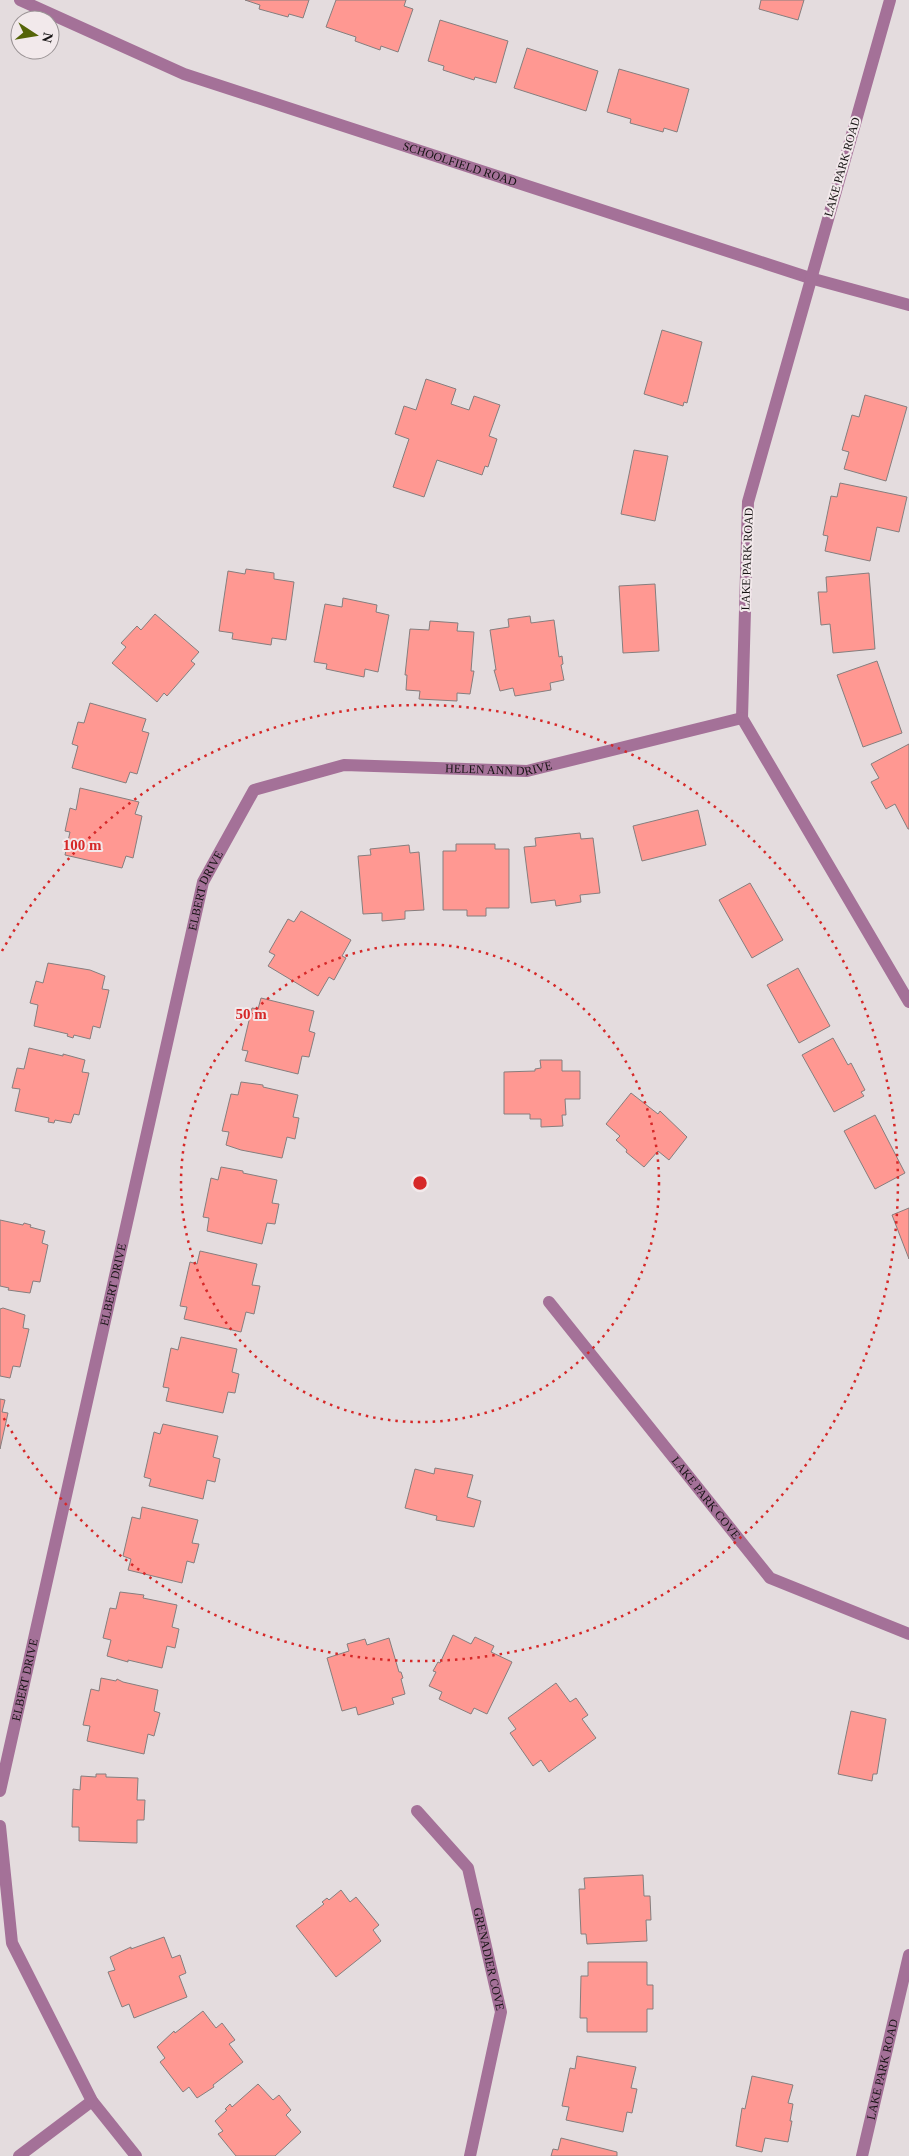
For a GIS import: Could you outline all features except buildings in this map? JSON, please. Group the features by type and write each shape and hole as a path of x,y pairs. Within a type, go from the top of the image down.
{"street":[{"name":"SCHOOLFIELD ROAD","path":"20,0 184,74 810,278 909,306"},
{"name":"LAKE PARK ROAD","path":"742,718 748,502 890,0"},
{"name":"HELEN ANN DRIVE","path":"254,790 344,765 527,771 742,718"},
{"path":"742,718 909,1002"},
{"name":"ELBERT DRIVE","path":"0,1791 203,882 254,790"},
{"name":"LAKE PARK COVE","path":"549,1302 770,1578 909,1634"},
{"name":"GRENADIER COVE","path":"417,1810 468,1868 501,2012 470,2156"},
{"path":"0,1826 12,1942 92,2101 136,2156"},
{"name":"LAKE PARK ROAD","path":"862,2156 909,1955"},
{"path":"18,2156 92,2101"}]}
